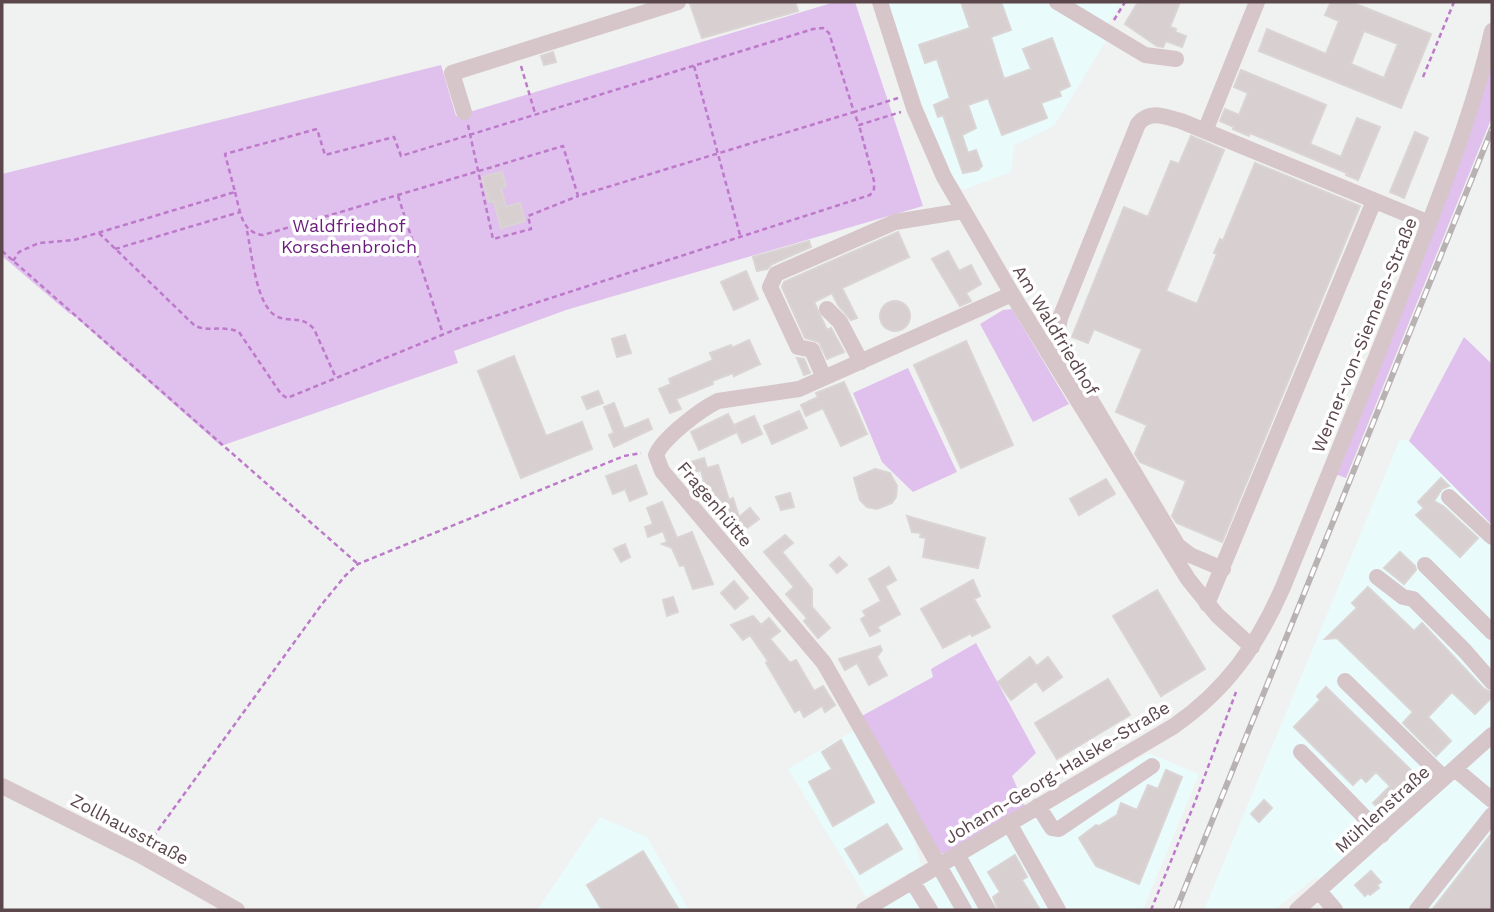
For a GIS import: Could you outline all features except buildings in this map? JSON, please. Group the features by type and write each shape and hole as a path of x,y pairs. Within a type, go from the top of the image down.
{"street":[{"path":"464,112 452,73 678,2"},
{"name":"Am Waldfriedhof","path":"880,2 911,102 938,164 963,211 1174,559 1208,604 1252,647"},
{"path":"1056,2 1145,55 1176,59"},
{"path":"1205,131 1257,2"},
{"name":"Werner-von-Siemens-Straße","path":"1252,647 1283,587 1429,223 1476,90 1492,30"},
{"path":"1223,569 1190,555 1178,546 1061,350 1057,334 1060,318 1138,124 1147,116 1157,115 1205,131 1429,223"},
{"path":"1208,604 1374,201"},
{"path":"812,384 812,350 798,347 770,287 776,274 895,222 963,211"},
{"name":"Fragenhütte","path":"964,910 824,663 662,471 656,455 663,443 712,404 732,397 812,384 1012,294"},
{"path":"827,309 841,322 861,362"},
{"path":"1449,497 1492,537"},
{"path":"1425,565 1492,632"},
{"path":"1377,577 1403,597 1413,599 1492,682"},
{"name":"Johann-Georg-Halske-Straße","path":"864,910 1182,721 1215,694 1252,647"},
{"path":"1345,681 1450,774 1492,800"},
{"name":"Mühlenstraße","path":"1297,910 1492,735"},
{"path":"1301,752 1382,835"},
{"path":"1038,806 1052,828 1059,829 1152,766"},
{"name":"Zollhausstraße","path":"2,786 140,855 237,910"},
{"path":"1417,910 1492,815"},
{"path":"1009,824 1058,910"},
{"path":"957,854 988,910"},
{"path":"912,881 930,910"},
{"path":"1319,891 1335,910"}],"path":[{"path":"1107,32 1125,2"},
{"path":"1423,77 1454,2"},
{"path":"99,233 195,326 208,329 232,328 239,332 284,397 290,397 443,334 872,194 874,181 859,125 828,32 823,28 813,29 401,156 394,137 325,155 317,129 225,154 246,228 259,290 266,305 277,317 304,320 314,329 336,378"},
{"path":"518,52 536,114"},
{"path":"694,66 740,236"},
{"path":"471,134 494,239 531,229 528,216 578,196 854,112 911,102"},
{"path":"859,125 911,102"},
{"path":"246,228 256,234 267,234 563,146 578,196"},
{"path":"14,259 19,252 39,243 60,243 99,233 235,192"},
{"path":"398,196 443,334"},
{"path":"115,249 240,212"},
{"path":"2,251 358,564"},
{"path":"140,855 321,604 358,564 624,456 640,453 656,455"},
{"path":"1151,910 1232,705 1240,676 1239,665"}],"shaded area":[{"path":"885,2 1122,2 1101,35 1107,39 1054,126 1014,145 1011,172 963,190 945,167"},
{"path":"1400,439 1409,441 1492,524 1492,910 1339,910 1343,906 1316,877 1274,910 1204,910"},
{"path":"855,730 911,826 921,866 866,897 788,769"},
{"path":"1148,753 1199,774 1143,910 875,910"},
{"path":"600,817 647,837 689,910 537,910"}],"green space":[{"name":"Waldfriedhof Korschenbroich","path":"835,2 855,2 923,206 566,310 454,351 458,363 221,446 2,256 2,174 441,65 456,116"},
{"path":"1492,61 1492,117 1346,478 1335,474 1439,218"},
{"path":"1012,309 1069,404 1033,422 980,324 1003,310"},
{"path":"1464,337 1492,364 1492,525 1409,441"},
{"path":"908,368 957,472 913,492 882,462 853,393"},
{"path":"976,643 1036,753 1012,776 1026,808 949,854 936,853 860,717 933,677 931,669"}],"railway":[{"path":"1176,910 1492,129"}]}
